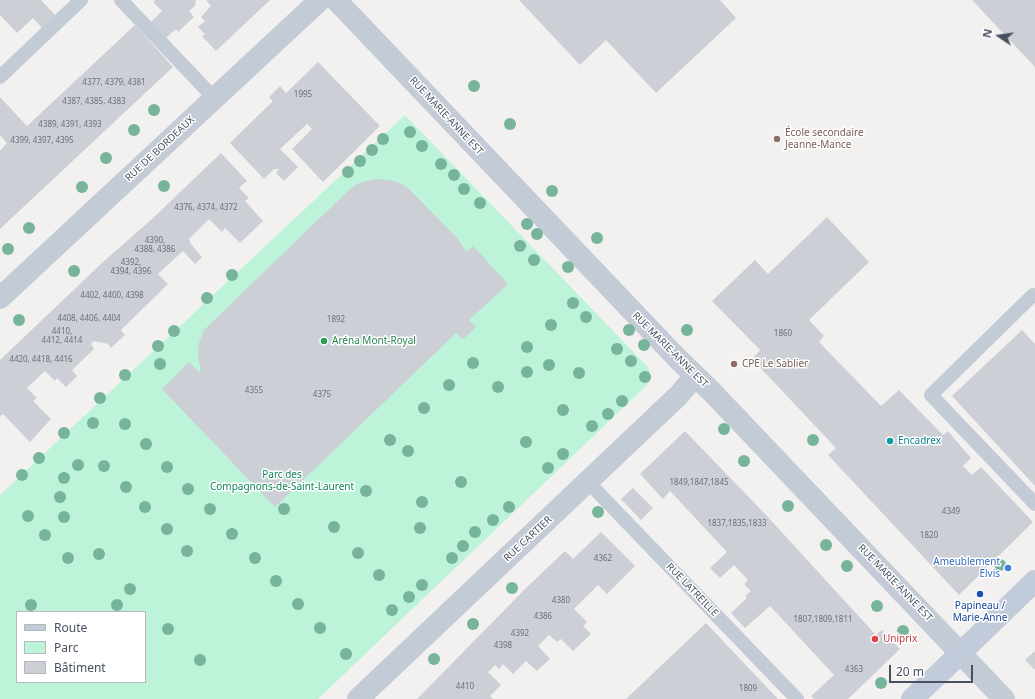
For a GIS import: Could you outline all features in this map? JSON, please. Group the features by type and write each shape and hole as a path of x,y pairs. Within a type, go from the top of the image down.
{"main road":[{"path":"912,699 1035,581"}],"street":[{"name":"RUE DE BORDEAUX","path":"0,298 320,0"},
{"name":"RUE MARIE-ANNE EST","path":"336,0 577,254 728,409 1004,699"},
{"name":"RUE CARTIER","path":"358,699 588,482 679,395 696,376"}],"lane":[{"path":"0,77 81,0"},
{"path":"121,0 214,98"},
{"path":"1033,295 931,395 1035,504"},
{"name":"RUE LATREILLE","path":"588,482 796,699"}],"green space":[{"name":"Parc des Compagnons-de-Saint-Laurent","path":"405,115 647,366 650,373 650,380 645,387 318,699 0,699 0,495"}],"building":[{"path":"0,0 41,0 55,15 42,28 33,18 17,33 0,15"},
{"path":"155,0 196,0 195,6 189,11 194,17 178,32 176,29 166,38 151,22 162,11 153,2"},
{"path":"206,0 270,0 216,51 202,36 205,34 198,27 205,21 201,17 211,6"},
{"path":"519,0 720,0 736,18 656,93 606,40 580,65"},
{"path":"972,0 1035,0 1035,67"},
{"path":"135,25 173,67 0,229 0,151 7,143 0,135 0,97 27,126"},
{"path":"318,62 380,126 323,182 292,149 312,129 307,124 280,149 298,167 284,181 276,173 279,169 274,169 264,179 230,143 273,101 269,97 280,86 286,93"},
{"path":"221,153 247,181 239,188 249,198 245,201 263,221 240,243 225,228 222,232 209,219 189,239 191,244 202,257 195,264 183,251 158,274 168,284 121,330 125,335 111,348 108,344 94,341 91,344 94,349 72,370 77,376 66,387 57,378 55,381 45,371 27,388 37,398 33,401 51,419 30,442 3,414 0,416 0,360"},
{"name":"Aréna Mont-Royal","path":"379,179 394,181 409,189 458,239 466,252 473,246 508,284 469,320 476,327 463,339 456,333 275,507 162,389 189,362 199,372 201,370 198,358 199,343 204,330 350,189 357,184"},
{"path":"827,217 869,262 809,320 824,336 819,342 881,406 899,390 943,435 948,431 971,458 963,466 972,475 981,467 1033,522 959,595 828,455 836,448 752,359 760,350 712,301 755,260 768,274"},
{"path":"1022,330 1035,344 1035,486 952,396"},
{"path":"685,431 766,515 876,635 882,630 900,649 848,699 814,699 811,696 834,675 770,606 745,628 731,613 747,598 745,596 751,591 744,584 748,580 734,565 720,578 710,568 727,552 670,491 663,499 640,474"},
{"path":"633,488 653,508 641,520 621,499"},
{"path":"601,532 635,566 607,594 598,585 574,609 587,622 583,626 591,634 573,651 561,639 557,642 549,635 538,646 550,659 537,671 526,661 513,674 503,664 499,669 495,665 488,672 501,685 490,696 493,699 417,699 527,587 565,551 573,559"},
{"path":"706,623 778,699 626,699"},
{"path":"1035,651 1035,670 1025,660"}],"place":[{"name":"École secondaire Jeanne-Mance","path":"777,139"},
{"name":"Aréna Mont-Royal","path":"324,341"},
{"name":"CPE Le Sablier","path":"734,364"},
{"name":"Encadrex","path":"890,441"},
{"name":"Ameublement Elvis","path":"1008,568"},
{"name":"Papineau / Marie-Anne","path":"980,594"},
{"name":"Uniprix","path":"875,639"}]}
